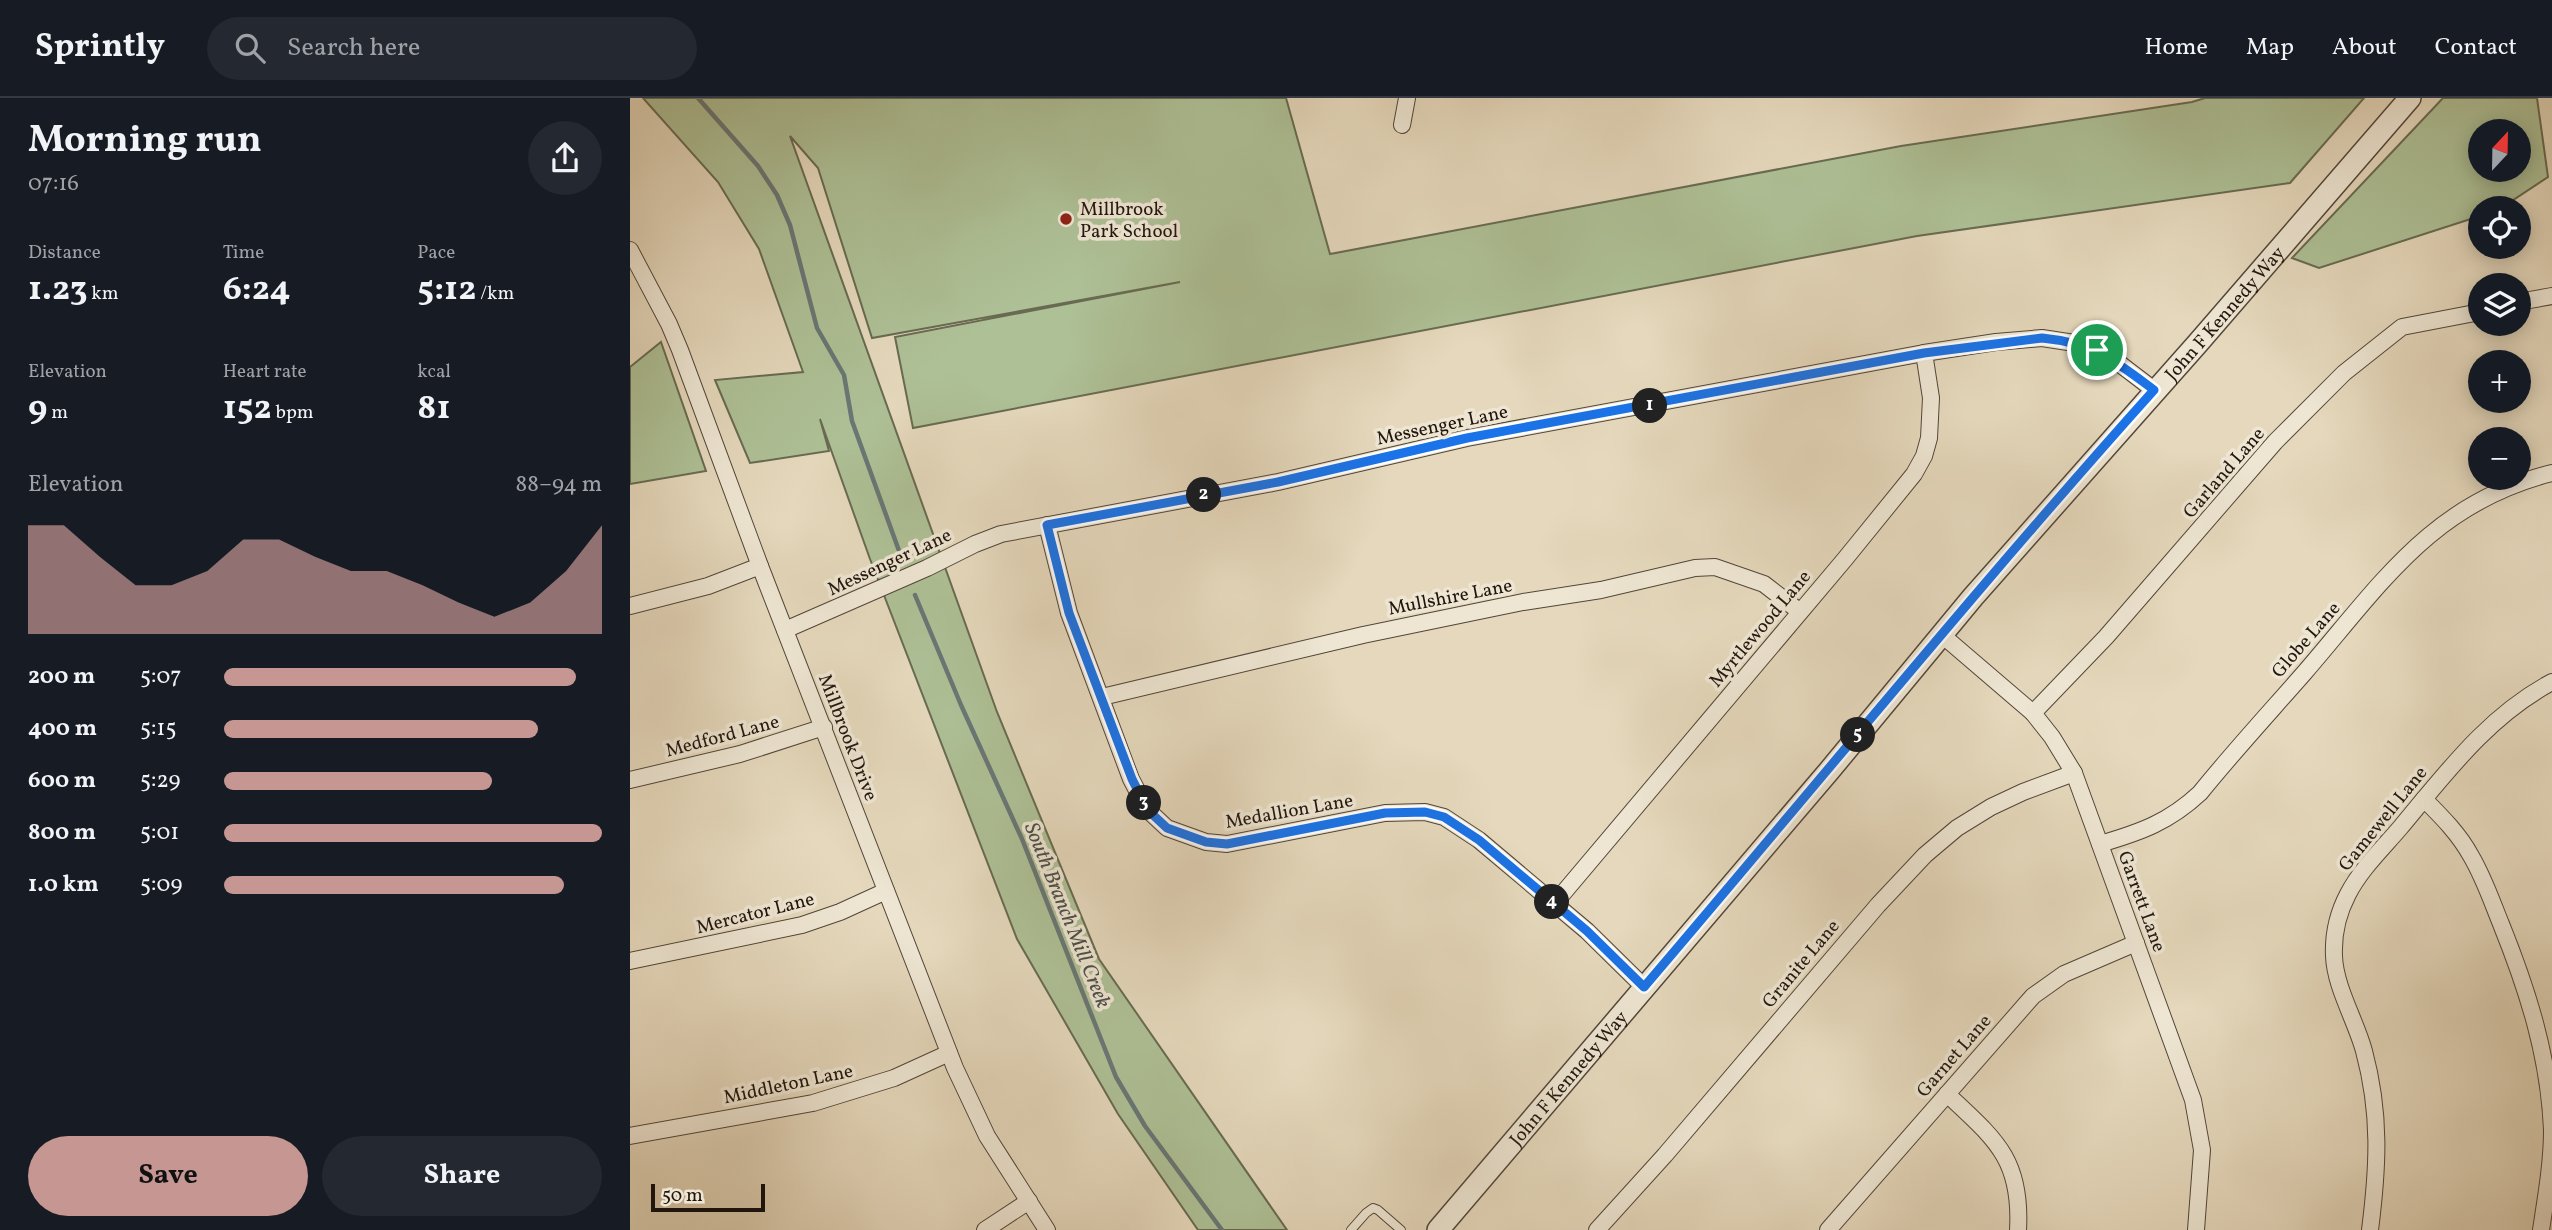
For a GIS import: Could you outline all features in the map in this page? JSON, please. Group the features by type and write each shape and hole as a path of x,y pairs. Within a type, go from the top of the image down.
{"street":[{"path":"1402,125 1407,98"},
{"name":"John F Kennedy Way","path":"1438,1230 1973,597 2410,98"},
{"name":"Millbrook Drive","path":"630,250 673,333 760,566 949,1053 987,1136 1047,1230"},
{"path":"2531,300 2552,296"},
{"name":"Garland Lane","path":"2033,713 2106,638 2275,442 2344,373 2402,327 2468,314"},
{"name":"Messenger Lane","path":"785,630 1001,534 1278,482 1467,438 1924,353 2020,340 2063,340 2097,350 2154,390"},
{"name":"Myrtlewood Lane","path":"1555,904 1902,490 1924,456 1929,438 1931,398 1924,353"},
{"name":"Globe Lane","path":"2100,844 2157,825 2194,799 2371,594 2424,538 2488,495 2552,472"},
{"name":"Medallion Lane","path":"1047,525 1069,613 1132,779 1152,814 1167,828 1206,842 1227,844 1385,813 1425,812 1444,817 1462,827 1555,904 1602,944 1644,987"},
{"path":"630,606 708,586 760,566"},
{"name":"Mullshire Lane","path":"1102,697 1363,635 1601,590 1695,568 1715,567 1764,584 1799,611"},
{"name":"Garrett Lane","path":"1942,635 2033,713 2074,773 2186,1075 2199,1125 2202,1175 2196,1230"},
{"name":"Gamewell Lane","path":"2370,1230 2378,1147 2376,1110 2364,1049 2336,973 2334,954 2338,916 2358,877 2483,732 2519,701 2552,682"},
{"name":"Medford Lane","path":"630,780 740,754 824,727"},
{"name":"Granite Lane","path":"1606,1227 1878,905 1925,855 1957,828 1991,807 2074,773"},
{"path":"2424,799 2451,827 2472,857 2509,943 2533,1011 2544,1057 2552,1129 2542,1230"},
{"name":"Mercator Lane","path":"630,961 802,925 840,912 886,891"},
{"name":"Garnet Lane","path":"1828,1230 2033,996 2064,974 2136,943"},
{"name":"Middleton Lane","path":"630,1136 813,1103 885,1082 949,1053"},
{"path":"1947,1094 1989,1133 2009,1162 2019,1198 2018,1230"},
{"path":"985,1230 1029,1201"}],"lane":[{"path":"1352,1230 1373,1208 1401,1230"}],"green space":[{"path":"643,98 1286,98 1330,254 1901,146 2205,98 2364,98 2290,183 1917,236 913,428 895,337 1180,282 872,338 818,168 790,136 997,712 1099,959 1287,1230 1198,1230 1118,1114 1017,939 870,559 820,419 829,451 750,463 715,380 803,372 759,249 718,182"},
{"path":"2443,98 2537,98 2548,177 2519,196 2468,196 2468,220 2319,268 2292,258"},
{"path":"661,342 706,471 630,484 630,367"}],"waterway":[{"name":"South Branch Mill Creek","path":"698,98 758,166 777,195 790,225 817,328 844,375 852,421 902,559"},
{"name":"South Branch Mill Creek","path":"915,595 1022,839 1116,1077 1145,1126 1222,1230"}],"place":[{"name":"Millbrook Park School","path":"1066,219"}],"route":[{"path":"2042,338 2063,340 2097,350 2154,390 1973,597 1829,771 1644,987 1602,944 1515,869 1462,827 1444,817 1425,812 1385,813 1227,844 1206,842 1167,828 1152,814 1132,779 1069,613 1047,525 1278,482 1467,438 1619,412 1924,353 2042,338"}]}
